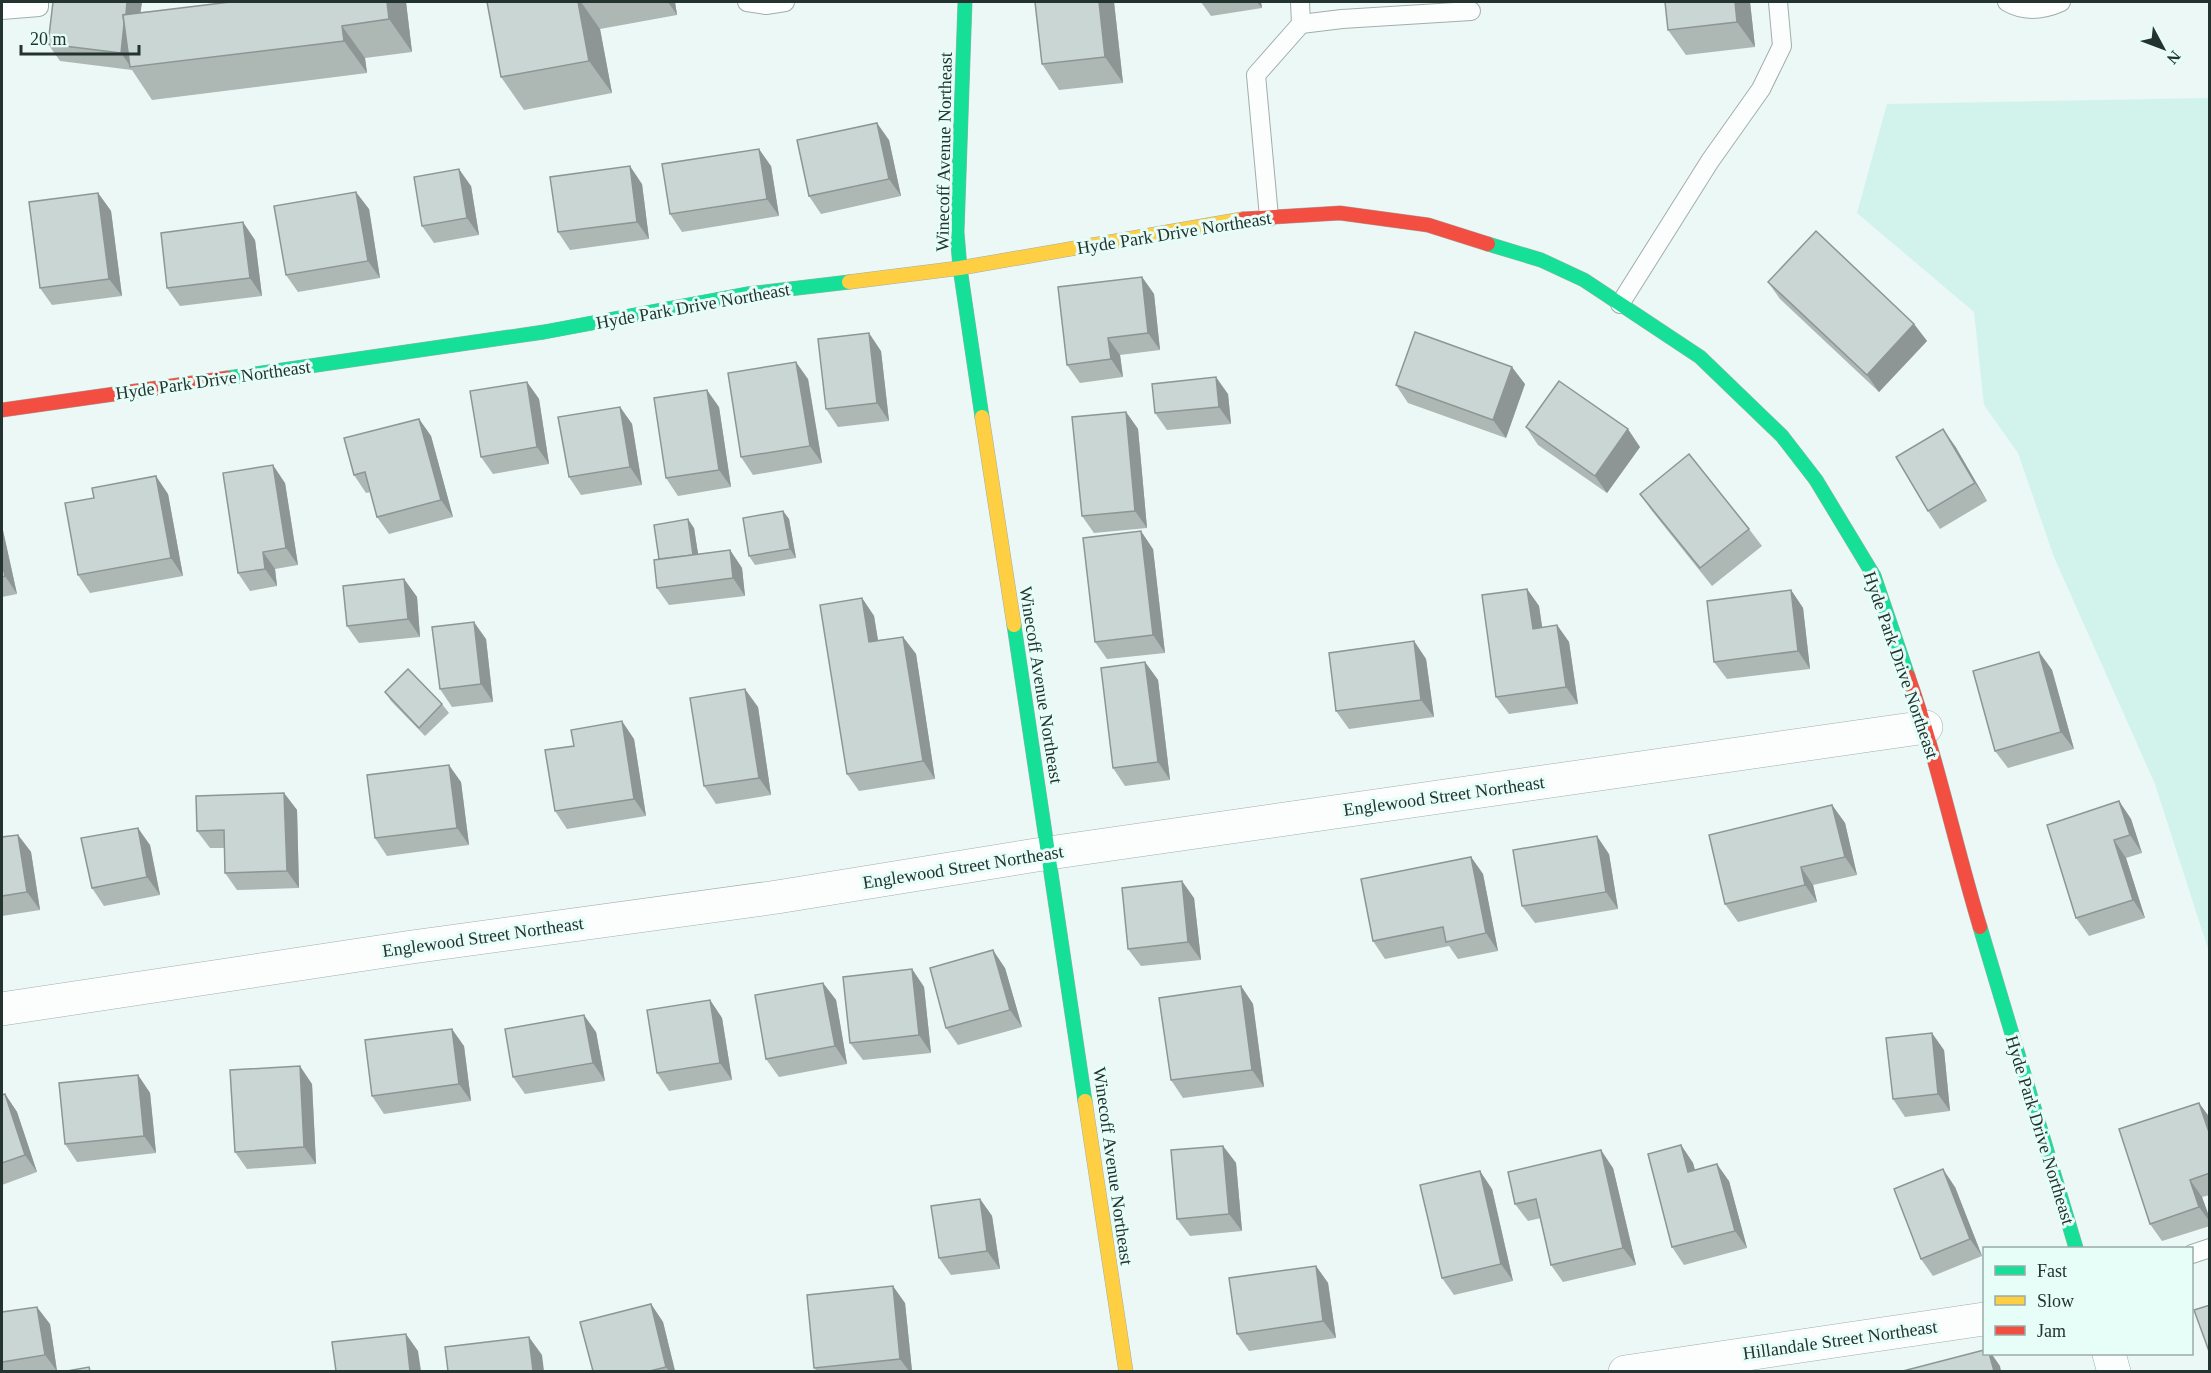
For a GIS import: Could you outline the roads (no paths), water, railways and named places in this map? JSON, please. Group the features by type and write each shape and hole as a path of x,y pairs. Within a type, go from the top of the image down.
{"street":[{"name":"Winecoff Avenue Northeast","path":"965,2 957,232 960,267 1125,1371"},
{"name":"Hyde Park Drive Northeast","path":"2,410 544,332 747,294 960,267 1255,217 1340,213 1428,225 1541,260 1584,280 1700,357 1782,436 1816,480 1874,576 1926,727 1962,868 2076,1247"},
{"name":"Englewood Street Northeast","path":"2,1009 400,949 777,897 1049,853 1926,727"},
{"name":"Hillandale Street Northeast","path":"1625,1371 1983,1319"},
{"path":"2110,1355 2114,1371"}],"lane":[{"path":"2,10 39,6 39,2"},
{"path":"747,2 766,5 785,2"},
{"path":"1300,2 1301,24"},
{"path":"1342,19 1354,2"},
{"path":"1620,304 1710,161 1761,89 1782,46 1778,2"},
{"path":"2007,2 2023,9 2040,9 2061,2"},
{"path":"1269,217 1256,75 1301,24 1342,19 1471,11"},
{"path":"2193,1254 2210,1248"}]}
